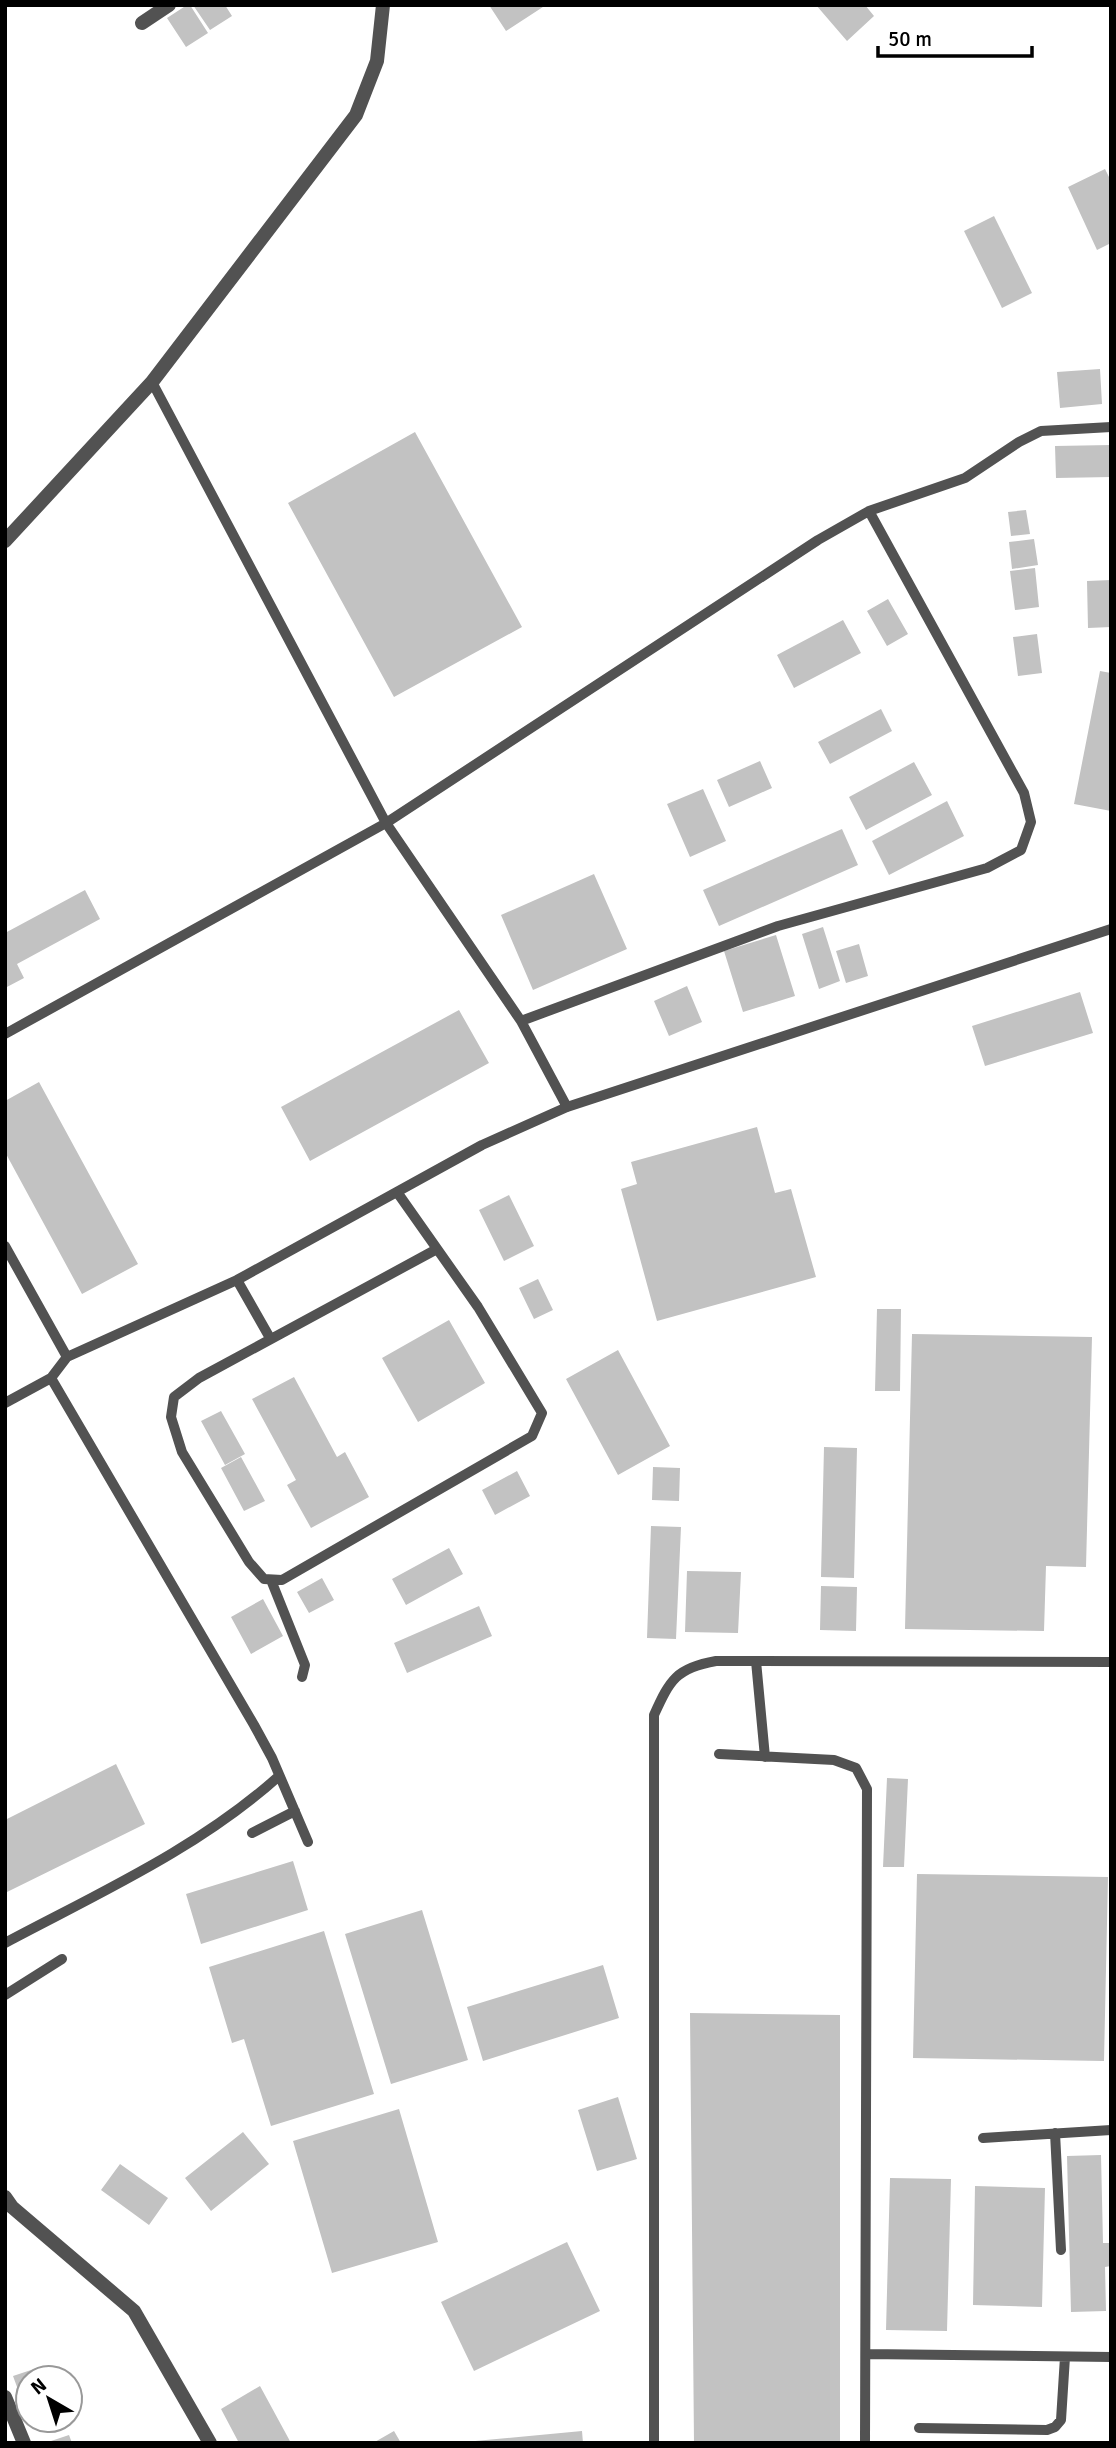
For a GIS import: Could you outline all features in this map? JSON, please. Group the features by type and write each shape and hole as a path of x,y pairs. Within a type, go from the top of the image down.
{"street":[{"path":"142,23 169,5"},
{"path":"5,541 152,382 356,116 377,61 383,5"},
{"path":"5,2197 12,2207 134,2311 210,2443"},
{"path":"5,2397 24,2443"}],"lane":[{"path":"152,382 386,823 521,1021 567,1107"},
{"path":"5,1034 386,823 818,540 869,511 965,478 1019,442 1041,431 1111,427"},
{"path":"521,1021 778,926 988,869 1021,850 1031,822 1024,793 869,511"},
{"path":"5,1403 51,1378 66,1357 237,1280 482,1145 567,1107 1111,929"},
{"path":"397,1192 478,1307 542,1413 531,1436 520,1443 282,1580 264,1579 249,1562 182,1452 171,1417 174,1397 199,1378 270,1338 437,1249"},
{"path":"5,1246 66,1357"},
{"path":"237,1280 270,1338"},
{"path":"51,1378 254,1725 308,1842"},
{"path":"271,1580 306,1665 302,1677"},
{"path":"654,2443 654,1715 667,1685 691,1665 716,1661 1111,1662"},
{"path":"756,1661 765,1756"},
{"path":"719,1754 834,1760 856,1768 867,1789 865,2443"},
{"path":"5,1942 153,1865 245,1807 279,1776"},
{"path":"252,1833 295,1811"},
{"path":"5,1995 62,1959"},
{"path":"983,2138 1111,2130"},
{"path":"1055,2133 1060,2250"},
{"path":"866,2354 1111,2357"},
{"path":"919,2428 1047,2430 1055,2427 1061,2420 1065,2357"}],"building":[{"path":"190,5 208,33 186,47 167,18"},
{"path":"193,5 225,5 232,16 210,30"},
{"path":"489,5 546,5 506,31"},
{"path":"816,5 865,5 874,16 847,41"},
{"path":"1105,169 1111,181 1111,243 1097,250 1068,187"},
{"path":"994,216 1032,293 1002,308 964,231"},
{"path":"1100,369 1102,404 1060,408 1057,372"},
{"path":"415,432 522,627 394,697 288,503"},
{"path":"1111,445 1111,477 1056,478 1055,446"},
{"path":"1026,510 1030,534 1011,536 1008,512"},
{"path":"1034,539 1038,565 1012,569 1009,542"},
{"path":"1035,568 1039,607 1015,610 1010,571"},
{"path":"1111,580 1111,627 1088,628 1087,581"},
{"path":"888,599 908,634 887,646 867,611"},
{"path":"843,620 861,653 794,688 777,655"},
{"path":"1037,634 1042,673 1018,676 1013,637"},
{"path":"1100,671 1111,673 1111,811 1074,804"},
{"path":"881,709 892,731 830,764 818,742"},
{"path":"760,761 772,788 729,807 717,780"},
{"path":"914,762 932,795 866,830 849,797"},
{"path":"703,789 726,841 690,857 667,804"},
{"path":"947,801 964,836 889,875 872,841"},
{"path":"842,829 858,865 719,926 703,890"},
{"path":"594,874 627,949 533,990 501,915"},
{"path":"85,890 100,919 17,964 24,978 5,988 5,933"},
{"path":"823,927 840,981 819,989 802,934"},
{"path":"776,935 795,996 743,1012 724,951"},
{"path":"859,944 868,976 846,983 836,951"},
{"path":"687,986 702,1022 669,1036 654,1001"},
{"path":"1080,992 1093,1033 985,1066 972,1026"},
{"path":"459,1010 489,1063 310,1161 281,1107"},
{"path":"39,1082 138,1264 82,1294 5,1152 5,1101"},
{"path":"757,1127 775,1193 791,1189 816,1277 657,1321 621,1189 637,1184 631,1162"},
{"path":"509,1195 534,1246 504,1261 479,1210"},
{"path":"538,1279 553,1310 534,1319 519,1288"},
{"path":"877,1309 901,1309 900,1391 875,1391"},
{"path":"449,1320 485,1383 418,1422 382,1358"},
{"path":"912,1334 1092,1337 1086,1567 1046,1566 1044,1631 905,1629"},
{"path":"618,1350 670,1446 618,1475 566,1379"},
{"path":"294,1377 337,1457 345,1452 369,1497 311,1528 287,1485 296,1480 252,1399"},
{"path":"221,1411 245,1454 225,1465 201,1421"},
{"path":"824,1447 857,1448 854,1578 821,1577"},
{"path":"241,1457 265,1501 244,1511 221,1468"},
{"path":"653,1467 680,1468 679,1501 652,1500"},
{"path":"517,1471 530,1496 495,1515 482,1490"},
{"path":"651,1526 681,1527 676,1639 647,1638"},
{"path":"449,1548 463,1574 406,1605 392,1579"},
{"path":"687,1571 741,1572 738,1633 685,1632"},
{"path":"322,1578 334,1600 309,1613 297,1592"},
{"path":"821,1586 857,1587 856,1631 820,1630"},
{"path":"263,1599 283,1636 251,1654 231,1617"},
{"path":"479,1606 492,1636 407,1673 394,1643"},
{"path":"116,1764 145,1824 5,1893 5,1820"},
{"path":"887,1778 908,1779 904,1867 883,1867"},
{"path":"293,1861 308,1910 201,1944 186,1894"},
{"path":"917,1874 1108,1877 1104,2061 913,2058"},
{"path":"422,1910 468,2060 391,2084 345,1934"},
{"path":"324,1931 374,2094 271,2126 244,2039 232,2043 209,1967"},
{"path":"603,1965 619,2018 483,2061 467,2007"},
{"path":"690,2013 840,2015 840,2443 694,2443"},
{"path":"618,2097 637,2159 597,2171 578,2110"},
{"path":"399,2109 438,2242 332,2273 293,2141"},
{"path":"243,2132 269,2164 211,2211 185,2178"},
{"path":"1101,2155 1103,2243 1111,2243 1111,2266 1105,2267 1106,2311 1071,2312 1067,2156"},
{"path":"120,2164 168,2198 149,2225 101,2190"},
{"path":"890,2178 951,2179 947,2331 886,2330"},
{"path":"975,2186 1045,2188 1042,2307 973,2305"},
{"path":"567,2242 600,2311 474,2371 441,2302"},
{"path":"260,2386 291,2443 239,2443 221,2409"},
{"path":"394,2431 401,2443 373,2443"},
{"path":"582,2431 583,2443 475,2443 475,2441"},
{"path":"69,2435 72,2443 48,2443 48,2442"}]}
